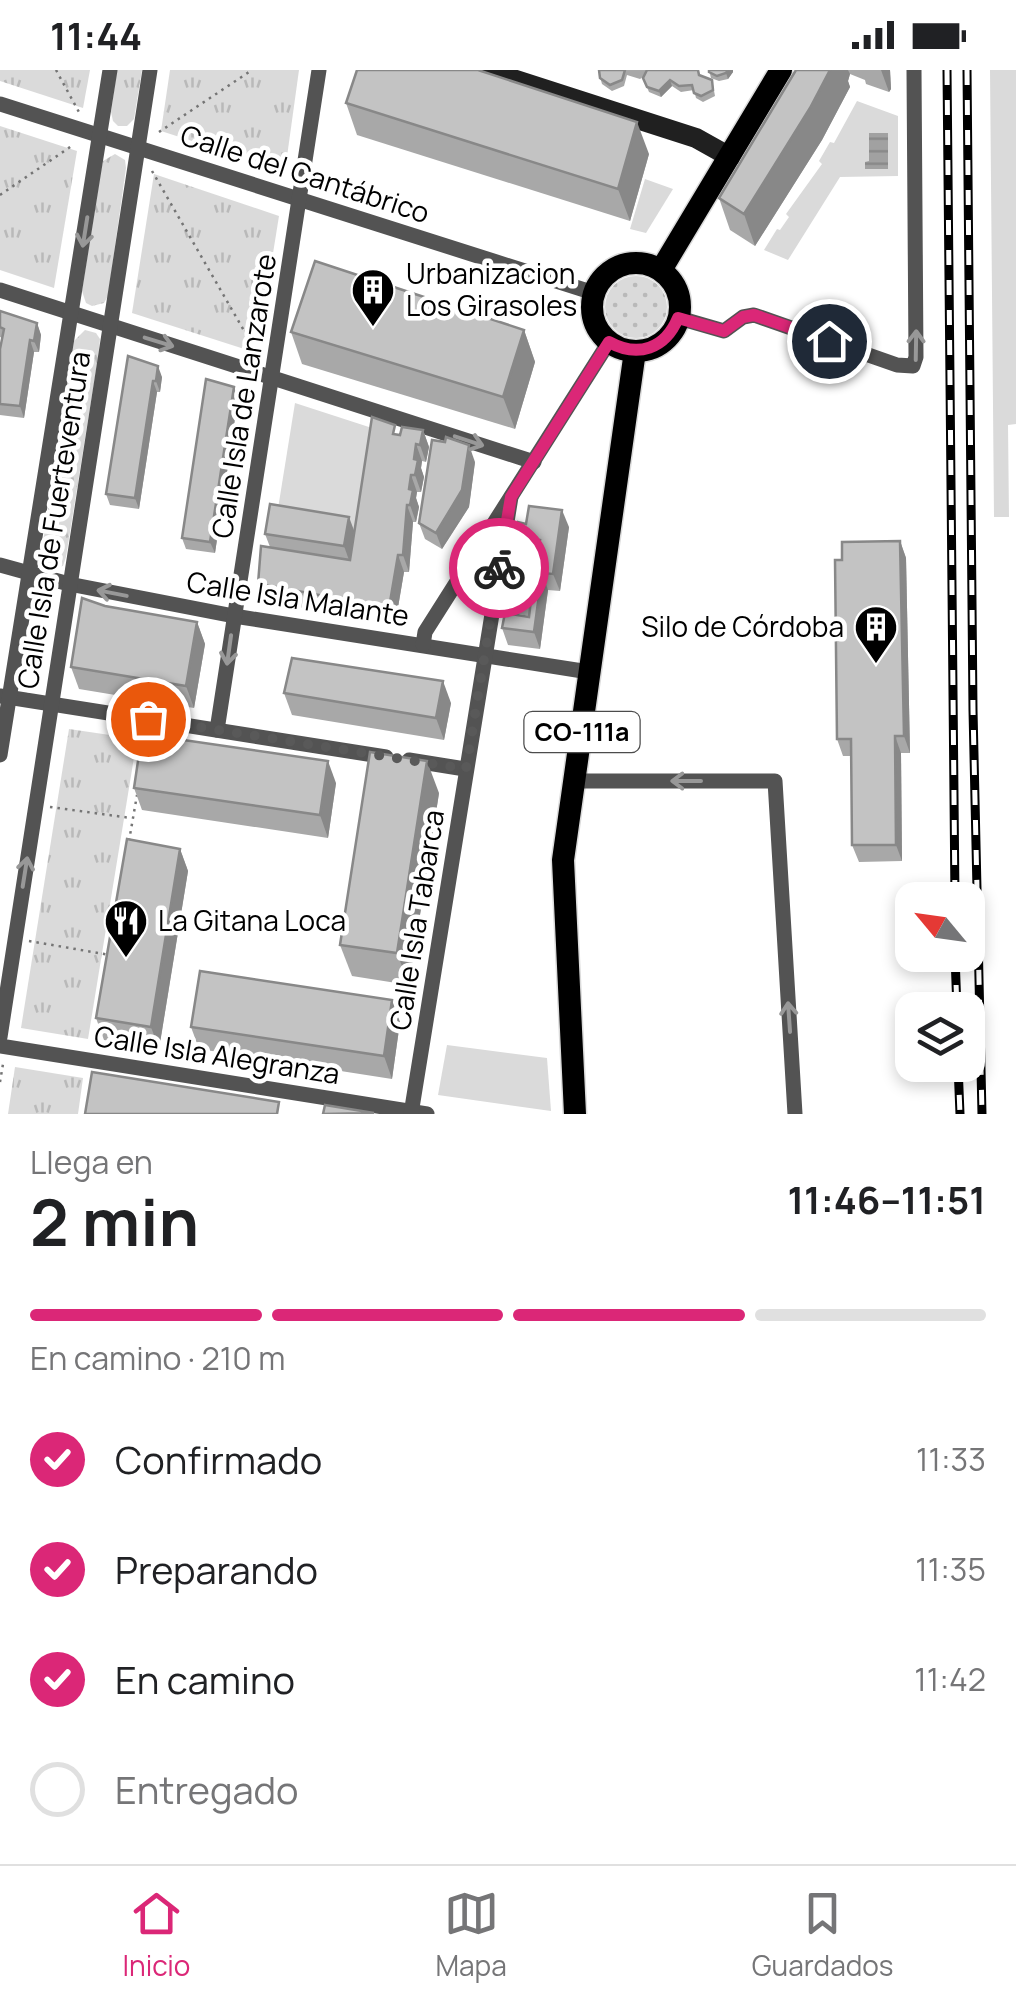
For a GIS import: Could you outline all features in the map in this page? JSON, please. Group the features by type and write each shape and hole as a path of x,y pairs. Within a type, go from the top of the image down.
{"main road":[{"path":"485,70 696,138 730,157"},
{"path":"660,270 781,70"},
{"path":"635,263 660,270 677,292 678,318 662,342 636,351 609,342 601,334 592,314 594,293 610,272 622,265 635,263"},
{"name":"CO-111a","path":"576,1114 564,860 636,351"}],"street":[{"name":"Calle Isla de Fuerteventura","path":"0,756 4,697 72,314 95,134 110,70"},
{"name":"Calle Isla de Fuerteventura","path":"0,1037 150,70"},
{"name":"Calle Isla de Lanzarote","path":"217,730 320,70"},
{"path":"678,318 724,331 743,317 761,316 898,365 913,366 914,70"},
{"name":"Calle del Cantábrico","path":"0,104 594,293"},
{"path":"0,290 534,462"},
{"path":"423,646 425,632 609,342"},
{"name":"Calle Isla Tabarca","path":"417,1113 466,769 511,497"},
{"name":"Calle Isla Malante","path":"0,566 69,584 234,616 589,672"},
{"path":"4,697 466,769"},
{"path":"576,781 775,782 795,1114"},
{"name":"Calle Isla Alegranza","path":"0,1046 417,1113"}],"path":[{"path":"0,195 95,134 56,70"},
{"path":"252,70 139,146 272,378"},
{"path":"127,858 138,786"},
{"path":"44,806 133,818"},
{"path":"22,940 111,955"},
{"path":"95,1061 100,1026"}],"green space":[{"path":"0,70 90,70 83,108 0,81"},
{"path":"117,70 142,70 134,119 127,126 118,126 111,112"},
{"path":"170,70 299,70 285,171 161,131"},
{"path":"990,70 1016,70 1016,424 1008,425 1009,517 994,517"},
{"path":"857,101 898,116 898,176 840,177 788,260 764,250 789,217 786,214 822,164 819,161 830,142 834,143"},
{"path":"0,126 77,151 54,288 0,270"},
{"path":"115,154 125,160 126,168 108,296 104,303 92,306 86,303 82,291 103,161"},
{"path":"154,174 279,216 257,353 132,313"},
{"path":"645,179 673,189 646,233 630,229"},
{"path":"636,276 658,285 667,307 658,329 636,338 614,329 605,307 614,285"},
{"path":"85,330 96,333 100,339 98,358 66,557 63,566 51,569 45,567 41,555 74,341"},
{"path":"295,403 372,428 355,533 276,521"},
{"path":"69,729 137,739 88,1039 21,1028"},
{"path":"447,1045 547,1058 551,1111 438,1095"},
{"path":"15,1067 83,1078 78,1114 8,1114"}],"shaded area":[{"path":"869,133 888,133 888,169 865,169 865,162 869,161"}],"building":[{"path":"357,70 478,70 637,122 618,189 346,103"},
{"path":"599,70 625,70 622,80 610,85 600,78"},
{"path":"647,70 698,70 699,75 712,80 713,90 701,96 694,93 692,85 679,86 670,80 659,91 647,87 643,78"},
{"path":"709,70 728,70 717,76"},
{"path":"796,70 830,70 744,214 719,198"},
{"path":"315,261 524,330 503,397 291,332"},
{"path":"0,311 37,323 34,341 30,340 20,406 0,404 4,329 0,327"},
{"path":"128,356 158,366 135,498 106,494"},
{"path":"206,379 234,387 210,542 182,538"},
{"path":"372,417 395,425 393,434 400,435 402,427 423,430 420,445 416,444 414,459 418,460 415,475 411,475 409,489 413,490 407,505 403,555 398,555 389,608 258,584 261,546 350,560"},
{"path":"446,437 469,445 462,490 436,533 419,523 432,440 445,442"},
{"path":"270,504 349,517 344,546 265,534"},
{"path":"529,506 562,510 553,574 542,573 534,632 502,628 505,613 529,617 531,600 507,597 509,583 533,587 535,570 512,566 514,553 537,556 540,540 517,536 518,522 526,524"},
{"name":"Silo de Córdoba","path":"900,541 904,736 895,736 896,845 852,845 851,739 837,739 835,560 842,560 842,542"},
{"path":"82,598 105,606 197,622 186,686 71,667"},
{"path":"292,658 443,681 436,718 284,693"},
{"path":"142,734 328,761 320,815 134,788"},
{"path":"370,752 427,761 397,953 340,945"},
{"path":"127,839 180,849 151,1027 96,1018"},
{"path":"200,971 392,1000 384,1056 191,1027"},
{"path":"92,1072 279,1102 277,1114 85,1114"},
{"path":"325,1105 374,1113 323,1114"}],"railway":[{"path":"947,70 955,882"},
{"path":"967,70 973,710 982,1114"},
{"path":"956,972 956,992"},
{"path":"959,1082 960,1114"}],"way so far":[{"path":"148,719 466,769 499,568"}],"place":[{"name":"Urbanizacion Los Girasoles","path":"373,328"},
{"name":"Silo de Córdoba","path":"876,665"},
{"name":"La Gitana Loca","path":"126,959"}],"route":[{"path":"499,568 511,497 609,342 622,349 650,349 672,332 678,318 724,331 743,317 754,315 829,341"}]}
